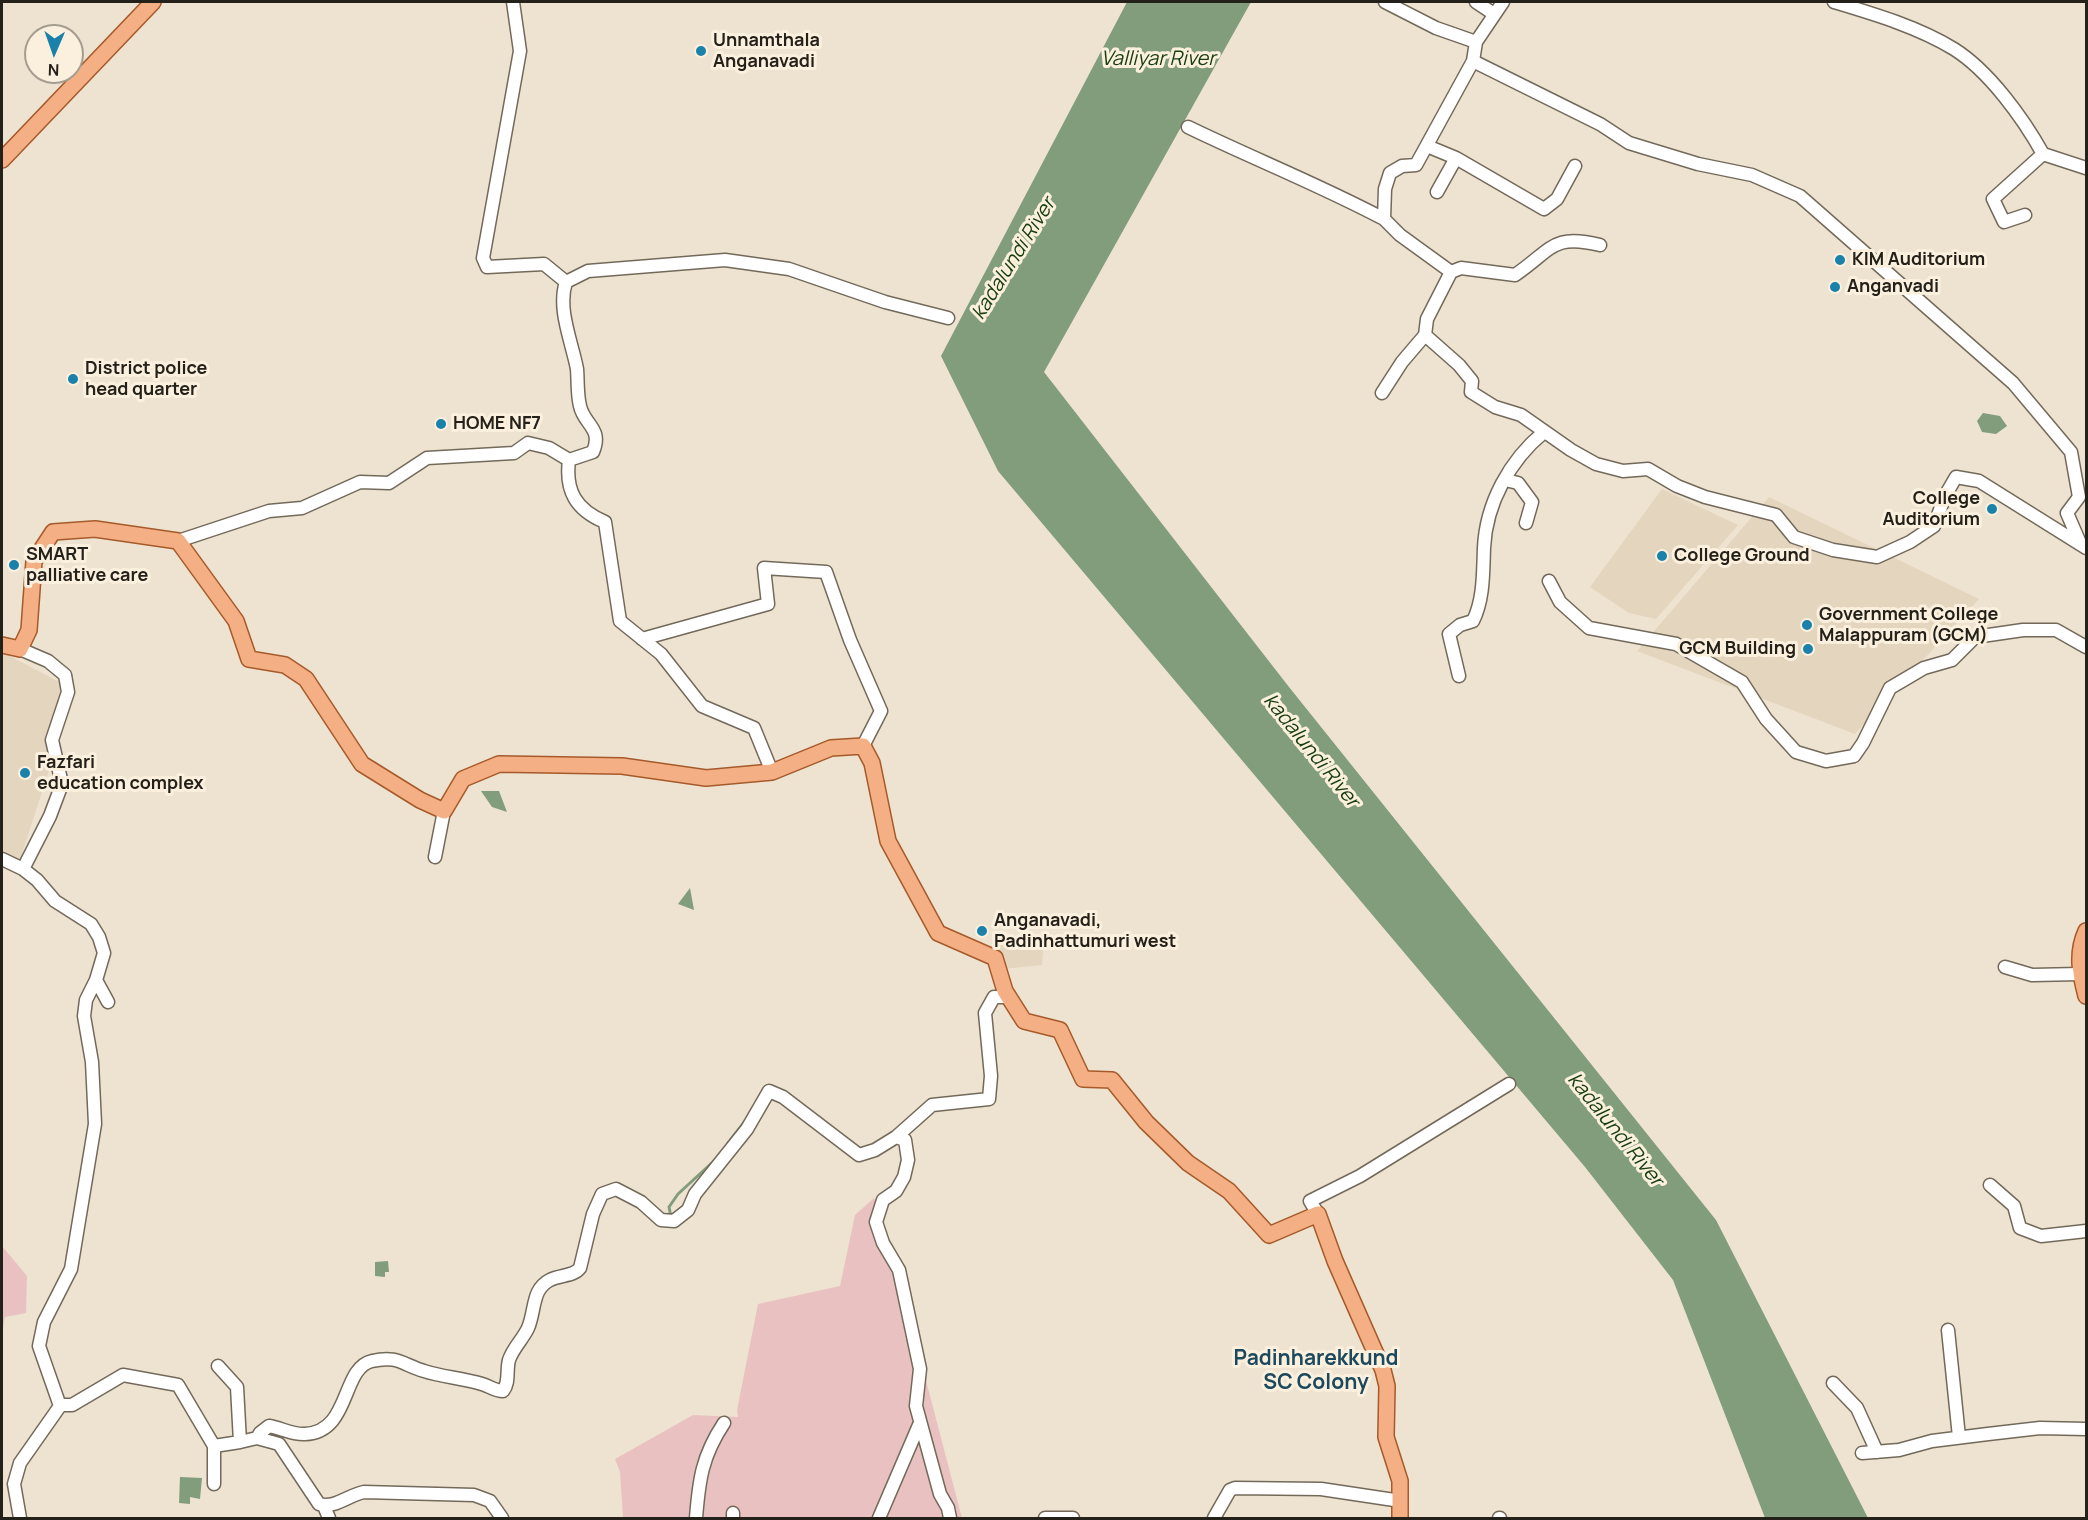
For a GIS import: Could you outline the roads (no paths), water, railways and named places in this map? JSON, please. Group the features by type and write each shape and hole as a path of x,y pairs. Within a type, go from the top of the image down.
{"main road":[{"path":"2,160 153,2"},
{"path":"2,645 20,650 30,630 34,561 53,532 95,529 178,541 236,621 249,659 285,665 306,679 362,764 420,800 444,811 463,779 499,764 622,766 706,778 772,772 831,748 863,746 872,763 888,841 938,933 995,958 1009,997 1024,1021 1060,1030 1083,1079 1112,1080 1146,1122 1188,1163 1228,1191 1269,1235 1318,1214 1335,1261 1383,1370 1387,1386 1386,1437 1400,1481 1400,1518"},
{"path":"2086,931 2080,945 2080,974 2086,996"}],"street":[{"path":"513,2 520,51 483,258 487,267 544,264 566,282"},
{"path":"1385,2 1429,25 1476,42"},
{"path":"1476,2 1494,14"},
{"path":"1384,219 1385,189 1390,173 1402,166 1416,165 1473,61 1476,42 1503,2"},
{"path":"1834,2 1887,19 1954,50 1999,89 2031,132 2043,154 2086,168"},
{"path":"1473,61 1600,124 1629,143 1698,164 1752,175 1800,196 2013,383 2071,452 2079,497 2067,513 2083,546"},
{"path":"1188,127 1280,171 1309,180 1384,219 1400,235 1451,272"},
{"path":"1427,146 1456,158 1544,209 1557,199 1575,166"},
{"path":"2025,215 2004,222 1993,199 2043,154"},
{"path":"1437,192 1456,158"},
{"path":"1382,393 1402,362 1425,334 1427,319 1451,272 1461,268 1515,275 1563,240 1576,239 1600,245"},
{"path":"568,460 592,452 596,444 593,426 580,408 577,370 562,295 566,282 588,271 725,260 789,270 885,302 948,318"},
{"path":"1425,334 1460,365 1472,381 1471,392 1495,407 1521,415 1596,464 1623,471 1648,469 1677,486 1705,497 1776,514 1794,537 1833,550 1877,557 1910,542 1934,526 1944,496 1956,477 1979,482 2083,546"},
{"path":"1459,676 1449,634 1460,625 1473,621 1479,609 1487,524 1493,499 1524,448 1545,432"},
{"path":"178,541 269,511 302,508 360,482 389,483 427,458 514,453 528,442 549,448 568,460"},
{"path":"568,460 567,478 573,499 588,515 605,522 620,621 661,654 702,706 754,728 772,772"},
{"path":"1505,480 1518,483 1532,502 1526,523"},
{"path":"642,639 768,604 764,568 826,572 850,640 881,711 863,746"},
{"path":"1549,581 1560,602 1589,628 1676,644 1742,682 1766,719 1796,752 1826,761 1854,756 1863,743 1890,687 1924,668 1952,660 1975,638 2023,630 2056,630 2086,647"},
{"path":"20,650 48,661 65,675 68,692 52,741 62,783 50,816 23,869"},
{"path":"435,857 444,811"},
{"path":"2,859 23,869 38,880 55,901 91,924 104,954 96,980 86,1000 84,1016 92,1062 94,1124 71,1269 44,1322 39,1346 60,1405"},
{"path":"2005,967 2032,975 2080,974"},
{"path":"96,980 108,1002"},
{"path":"257,1438 260,1432 269,1426 304,1434 324,1428 336,1416 356,1372 362,1364 371,1361 405,1361 423,1371 472,1381 503,1391 508,1380 509,1361 527,1330 537,1293 545,1282 554,1276 577,1272 580,1268 593,1214 602,1194 616,1189 641,1202 661,1220 674,1221 681,1217 688,1210 695,1194 747,1129 769,1091 783,1097 860,1155 875,1150 896,1137 932,1105 989,1099 991,1076 985,1013 994,997 1009,997"},
{"path":"1318,1214 1310,1201 1360,1176 1509,1084"},
{"path":"896,1137 905,1140 908,1160 896,1191 883,1200 876,1222 883,1243 899,1270 921,1369 916,1406 950,1518"},
{"path":"1990,1185 2014,1206 2020,1228 2041,1236 2086,1231"},
{"path":"1948,1330 1959,1437"},
{"path":"218,1366 237,1387 240,1442"},
{"path":"60,1405 72,1405 123,1375 178,1385 214,1446 214,1484"},
{"path":"1833,1383 1857,1408 1877,1452"},
{"path":"20,1518 14,1484 20,1463 60,1405"},
{"path":"696,1518 701,1470 709,1446 724,1423"},
{"path":"879,1518 919,1425 921,1428"},
{"path":"1862,1453 1917,1447 1932,1441 1959,1437 2040,1428 2086,1429"},
{"path":"214,1446 257,1438 279,1444 319,1504 324,1506 335,1505 351,1494 364,1492 474,1495 490,1501 502,1518"},
{"path":"1214,1518 1230,1490 1235,1488 1321,1489 1401,1501"},
{"path":"324,1506 329,1518"},
{"path":"1045,1518 1073,1518"}],"water":[{"name":"Valliyar River","path":"1127,2 1251,2 1044,372 1289,687 1716,1220 1868,1518 1765,1518 1673,1280 1585,1167 998,471 941,356"},
{"path":"1983,413 2000,416 2007,426 1996,434 1982,432 1977,421"},
{"path":"481,791 499,791 507,812 492,807"},
{"path":"690,888 694,910 678,904"},
{"path":"388,1261 389,1272 385,1272 385,1277 375,1276 375,1262"},
{"path":"180,1477 202,1478 200,1499 190,1497 190,1504 179,1503"}],"waterway":[{"path":"728,1143 746,1120"},
{"path":"671,1217 669,1207 678,1194 715,1160"}],"place":[{"name":"Unnamthala Anganavadi","path":"701,51"},
{"name":"KIM Auditorium","path":"1840,260"},
{"name":"Anganvadi","path":"1835,287"},
{"name":"District police head quarter","path":"73,379"},
{"name":"HOME NF7","path":"441,424"},
{"name":"College Auditorium","path":"1992,509"},
{"name":"College Ground","path":"1662,556"},
{"name":"SMART palliative care","path":"14,565"},
{"name":"Government College Malappuram (GCM)","path":"1807,625"},
{"name":"GCM Building","path":"1808,649"},
{"name":"Fazfari education complex","path":"25,773"},
{"name":"Anganavadi, Padinhattumuri west","path":"982,931"}],"district":[{"name":"Padinharekkund SC Colony","path":"1316,1371"}],"water label":[{"name":"kadalundi River","path":"1014,259"},
{"name":"kadalundi River","path":"1311,751"},
{"name":"kadalundi River","path":"1615,1130"}]}
